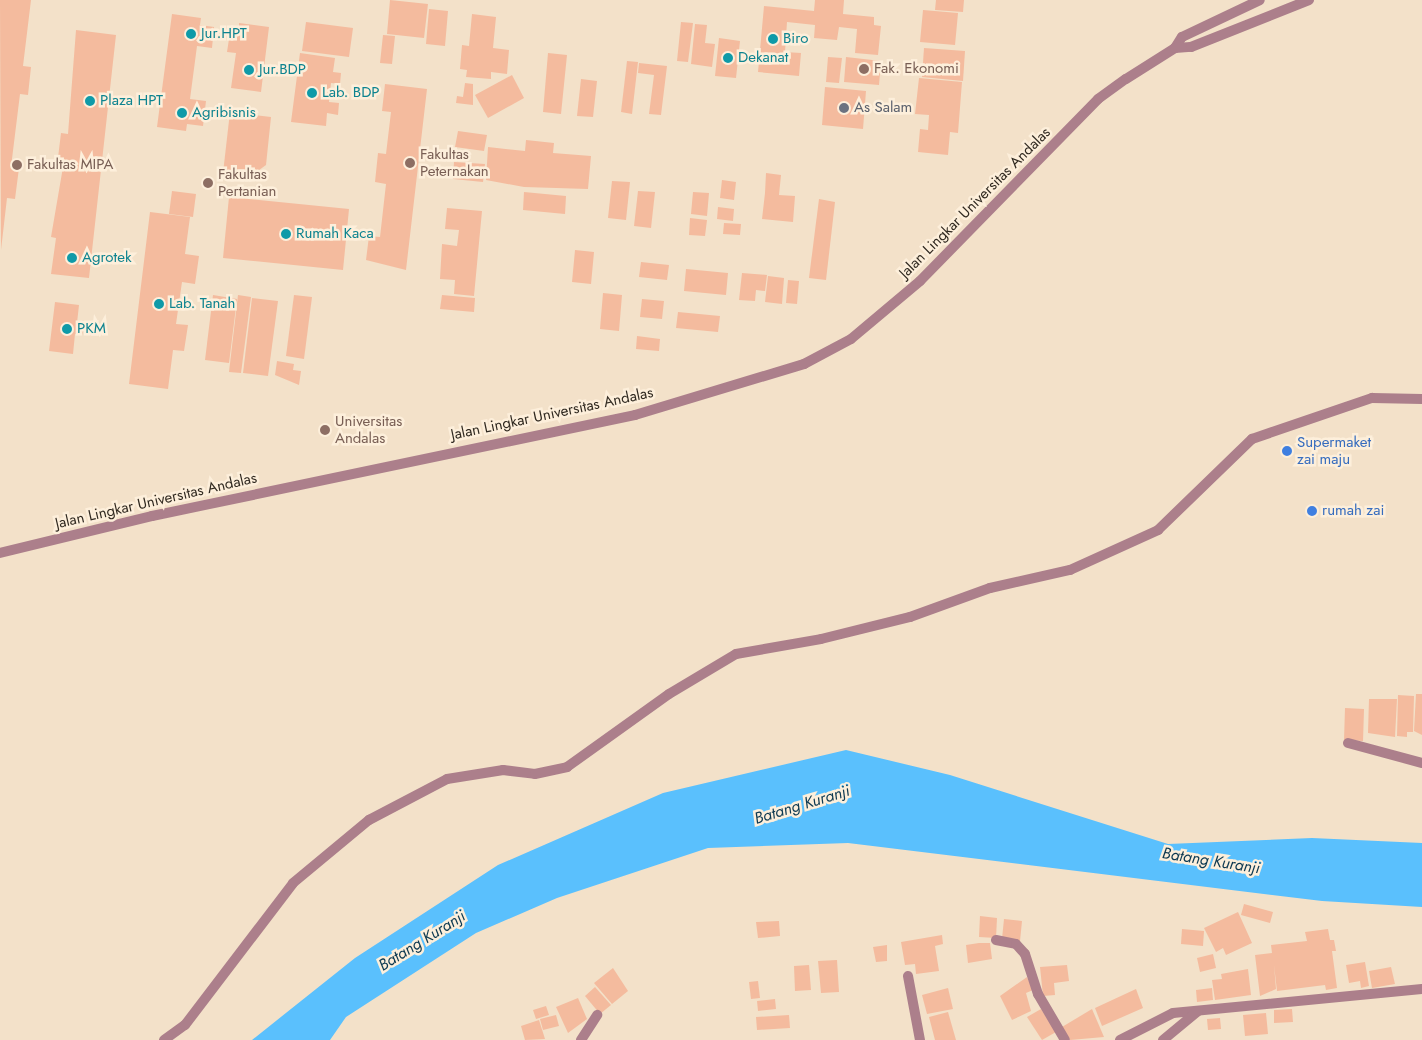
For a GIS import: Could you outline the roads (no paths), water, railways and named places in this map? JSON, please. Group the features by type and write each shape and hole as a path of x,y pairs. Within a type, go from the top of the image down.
{"street":[{"name":"Jalan Lingkar Universitas Andalas","path":"0,552 189,508 635,415 804,364 851,339 913,286 1098,100 1175,48 1182,37 1260,0"},
{"name":"Jalan Lingkar Universitas Andalas","path":"1175,48 1191,47 1309,0"},
{"path":"164,1040 185,1024 293,883 369,820 447,779 503,770 535,774 567,767 669,694 736,654 821,640 910,617 990,588 1070,570 1158,530 1252,439 1372,398 1422,399"},
{"path":"1348,742 1422,763"},
{"path":"996,940 1016,944 1025,954 1038,994 1065,1040"},
{"path":"908,976 920,1040"},
{"path":"1120,1040 1160,1016 1422,989"},
{"path":"1163,1040 1198,1011"},
{"path":"581,1040 597,1015"}],"water":[{"name":"Batang Kuranji","path":"846,750 950,775 1168,844 1312,838 1422,843 1422,907 1322,901 848,843 708,848 557,898 476,933 346,1017 330,1040 252,1040 355,958 498,865 663,793"}],"place":[{"name":"Jur.HPT","path":"191,34"},
{"name":"Biro","path":"773,39"},
{"name":"Dekanat","path":"728,58"},
{"name":"Fak. Ekonomi","path":"864,69"},
{"name":"Jur.BDP","path":"249,70"},
{"name":"Lab. BDP","path":"312,93"},
{"name":"Plaza HPT","path":"90,101"},
{"name":"As Salam","path":"844,108"},
{"name":"Agribisnis","path":"182,113"},
{"name":"Fakultas Peternakan","path":"410,163"},
{"name":"Fakultas MIPA","path":"17,165"},
{"name":"Fakultas Pertanian","path":"208,183"},
{"name":"Rumah Kaca","path":"286,234"},
{"name":"Agrotek","path":"72,258"},
{"name":"Lab. Tanah","path":"159,304"},
{"name":"PKM","path":"67,329"},
{"name":"Universitas Andalas","path":"325,430"},
{"name":"Supermaket zai maju","path":"1287,451"},
{"name":"rumah zai","path":"1312,511"}]}
